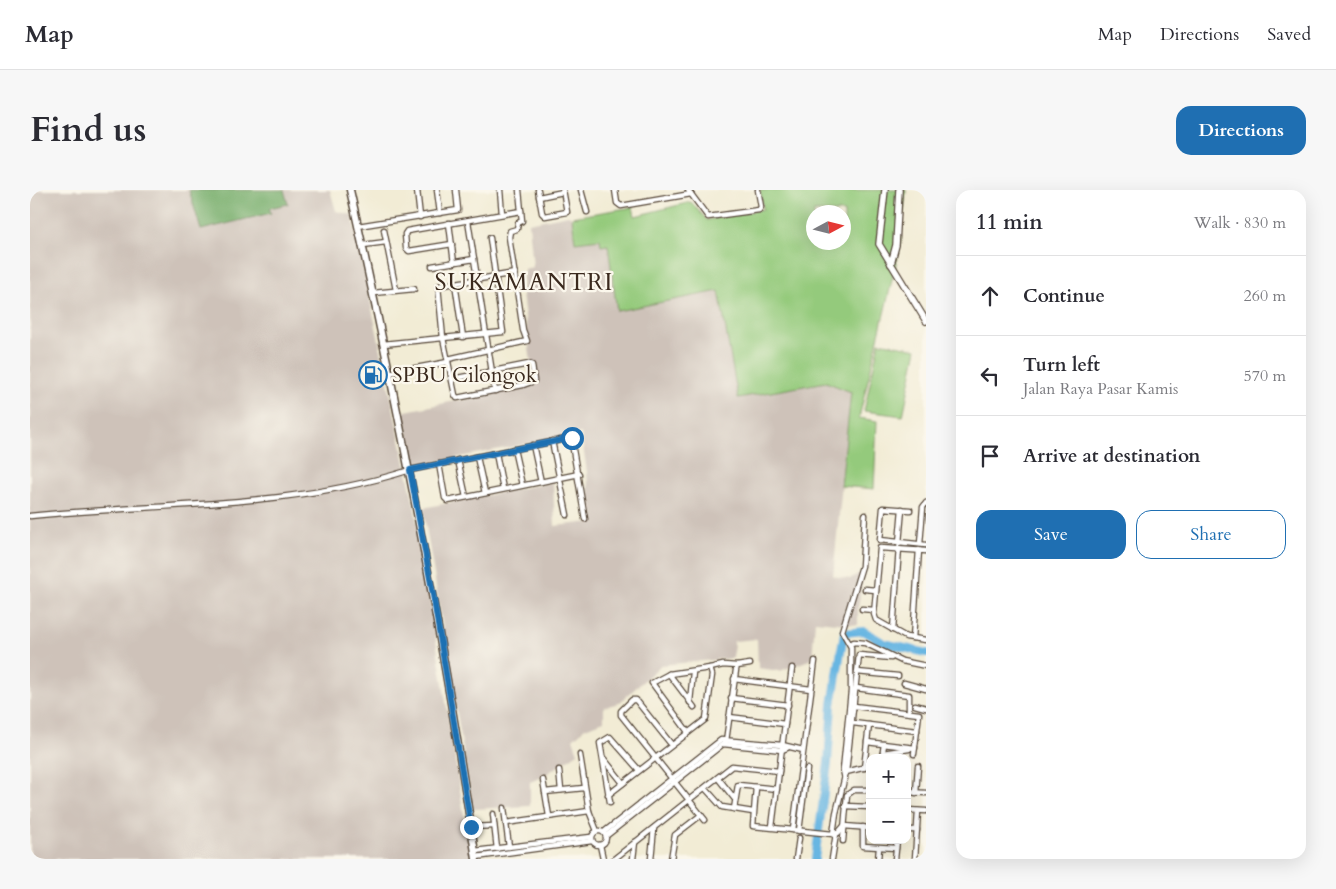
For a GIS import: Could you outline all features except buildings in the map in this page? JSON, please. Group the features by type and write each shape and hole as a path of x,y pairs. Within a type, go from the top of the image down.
{"main road":[{"path":"350,190 410,470 434,600 476,856"}],"street":[{"path":"417,190 420,217"},
{"path":"437,190 440,213"},
{"path":"358,226 420,217 458,209 456,190"},
{"path":"500,190 502,214"},
{"path":"389,373 488,352 527,341 523,330 509,236 510,231 517,229 518,223 522,221 519,190"},
{"path":"538,190 539,197 544,216 565,213 567,211 563,191 539,197"},
{"path":"581,190 586,212"},
{"path":"614,190 617,203 621,206 689,192 708,217 759,210 761,207 758,190"},
{"path":"885,190 879,244 926,321"},
{"path":"891,264 896,245 899,190"},
{"path":"452,244 409,251 406,248 405,234 407,231 521,211"},
{"path":"468,221 485,334 496,391"},
{"path":"449,223 454,262"},
{"path":"384,230 396,290"},
{"path":"383,344 504,332 490,238"},
{"path":"363,246 386,242"},
{"path":"432,266 474,259"},
{"path":"452,379 529,364 532,365 534,379 532,382 524,385 457,398 452,379 443,338 437,289 440,285 515,273"},
{"path":"455,283 463,337"},
{"path":"373,293 414,289"},
{"path":"30,516 176,507 316,492 410,470 571,438 579,474 585,519"},
{"path":"552,442 567,515"},
{"path":"533,445 541,482"},
{"path":"514,449 522,485"},
{"path":"496,453 503,489"},
{"path":"477,456 485,493"},
{"path":"458,460 466,497"},
{"path":"439,464 447,500 579,474"},
{"path":"920,544 923,506 926,503"},
{"path":"910,510 883,508 880,540 899,546 926,550"},
{"path":"893,630 902,509"},
{"path":"845,779 843,770 852,690 849,642 843,634 843,627 862,566 865,515"},
{"path":"926,545 885,547 879,550 874,610 876,620 893,630 914,638 926,640"},
{"path":"914,638 918,550"},
{"path":"865,589 876,590"},
{"path":"862,610 874,610"},
{"path":"849,642 857,641 902,661 926,666"},
{"path":"832,859 836,813 845,779 853,723 859,654 891,658"},
{"path":"793,830 815,661"},
{"path":"688,732 652,686 654,680 669,674 693,672 723,665 737,666 750,664"},
{"path":"726,741 737,666"},
{"path":"608,794 707,718 712,675 710,668"},
{"path":"772,827 784,748 792,668"},
{"path":"690,702 693,672"},
{"path":"857,672 898,676"},
{"path":"669,674 694,707"},
{"path":"734,679 811,689"},
{"path":"904,683 926,689"},
{"path":"856,688 908,695 909,712"},
{"path":"731,698 788,705"},
{"path":"672,744 636,700 632,700 621,711 621,715 705,820"},
{"path":"915,705 926,708"},
{"path":"854,706 919,714 914,754"},
{"path":"729,717 785,724"},
{"path":"853,723 917,731"},
{"path":"846,772 864,768 869,725"},
{"path":"610,802 599,743 610,736 639,770"},
{"path":"605,834 726,741 803,750"},
{"path":"867,742 915,748"},
{"path":"883,754 884,744"},
{"path":"888,754 915,748"},
{"path":"580,755 589,811 597,830 605,834"},
{"path":"602,757 623,783"},
{"path":"614,859 732,766 779,771"},
{"path":"916,793 918,766"},
{"path":"799,831 807,769"},
{"path":"559,770 561,790"},
{"path":"718,778 735,799"},
{"path":"543,780 549,816"},
{"path":"734,809 738,785 777,789"},
{"path":"756,787 752,826 834,834 844,826 866,827"},
{"path":"545,792 584,788"},
{"path":"705,788 722,807 753,812"},
{"path":"843,841 847,795 852,790 866,790"},
{"path":"911,792 926,793"},
{"path":"845,806 866,807"},
{"path":"504,808 510,859"},
{"path":"911,810 926,811"},
{"path":"506,823 589,811"},
{"path":"915,859 918,811"},
{"path":"493,814 500,850"},
{"path":"671,859 675,836 701,815"},
{"path":"471,827 494,826"},
{"path":"863,827 862,845 896,848"},
{"path":"651,859 654,828"},
{"path":"592,839 597,830"},
{"path":"911,830 917,830"},
{"path":"600,845 605,842 605,834"},
{"path":"796,859 799,838"},
{"path":"476,856 500,850 592,839 600,845 603,859"},
{"path":"633,859 635,842"},
{"path":"896,844 896,859"},
{"path":"878,859 879,848"}],"shaded area":[{"path":"30,190 189,190 201,229 271,213 269,208 288,204 284,190 330,190 336,211 352,215 415,510 471,859 30,859"},
{"path":"568,215 572,217 575,242 600,239 608,245 617,311 719,291 738,398 826,382 851,392 833,576 850,579 864,570 858,608 858,625 815,621 812,659 780,671 758,668 757,639 734,641 733,658 661,665 619,703 604,707 604,721 585,728 573,739 578,753 542,777 530,782 530,806 473,809 423,508 553,482 555,526 591,522 587,472 581,433 415,466 401,412 534,385 522,294 524,269 533,267 529,223"}],"green space":[{"path":"189,190 284,190 288,204 269,208 271,213 201,230"},
{"path":"760,190 906,190 900,247 859,418 877,421 874,489 841,486 851,392 826,382 738,398 719,291 617,311 608,245 601,246 600,239 575,242 572,217 633,207 635,216 691,202 707,220 763,209"},
{"path":"879,342 917,349 903,416 864,411"}],"waterway":[{"path":"815,859 828,763 832,705 844,633 864,631 884,643 926,653"}],"place":[{"name":"SPBU Cilongok","path":"373,375"}],"district":[{"name":"SUKAMANTRI","path":"524,282"}],"route":[{"path":"471,827 434,600 410,470 572,438"}]}
